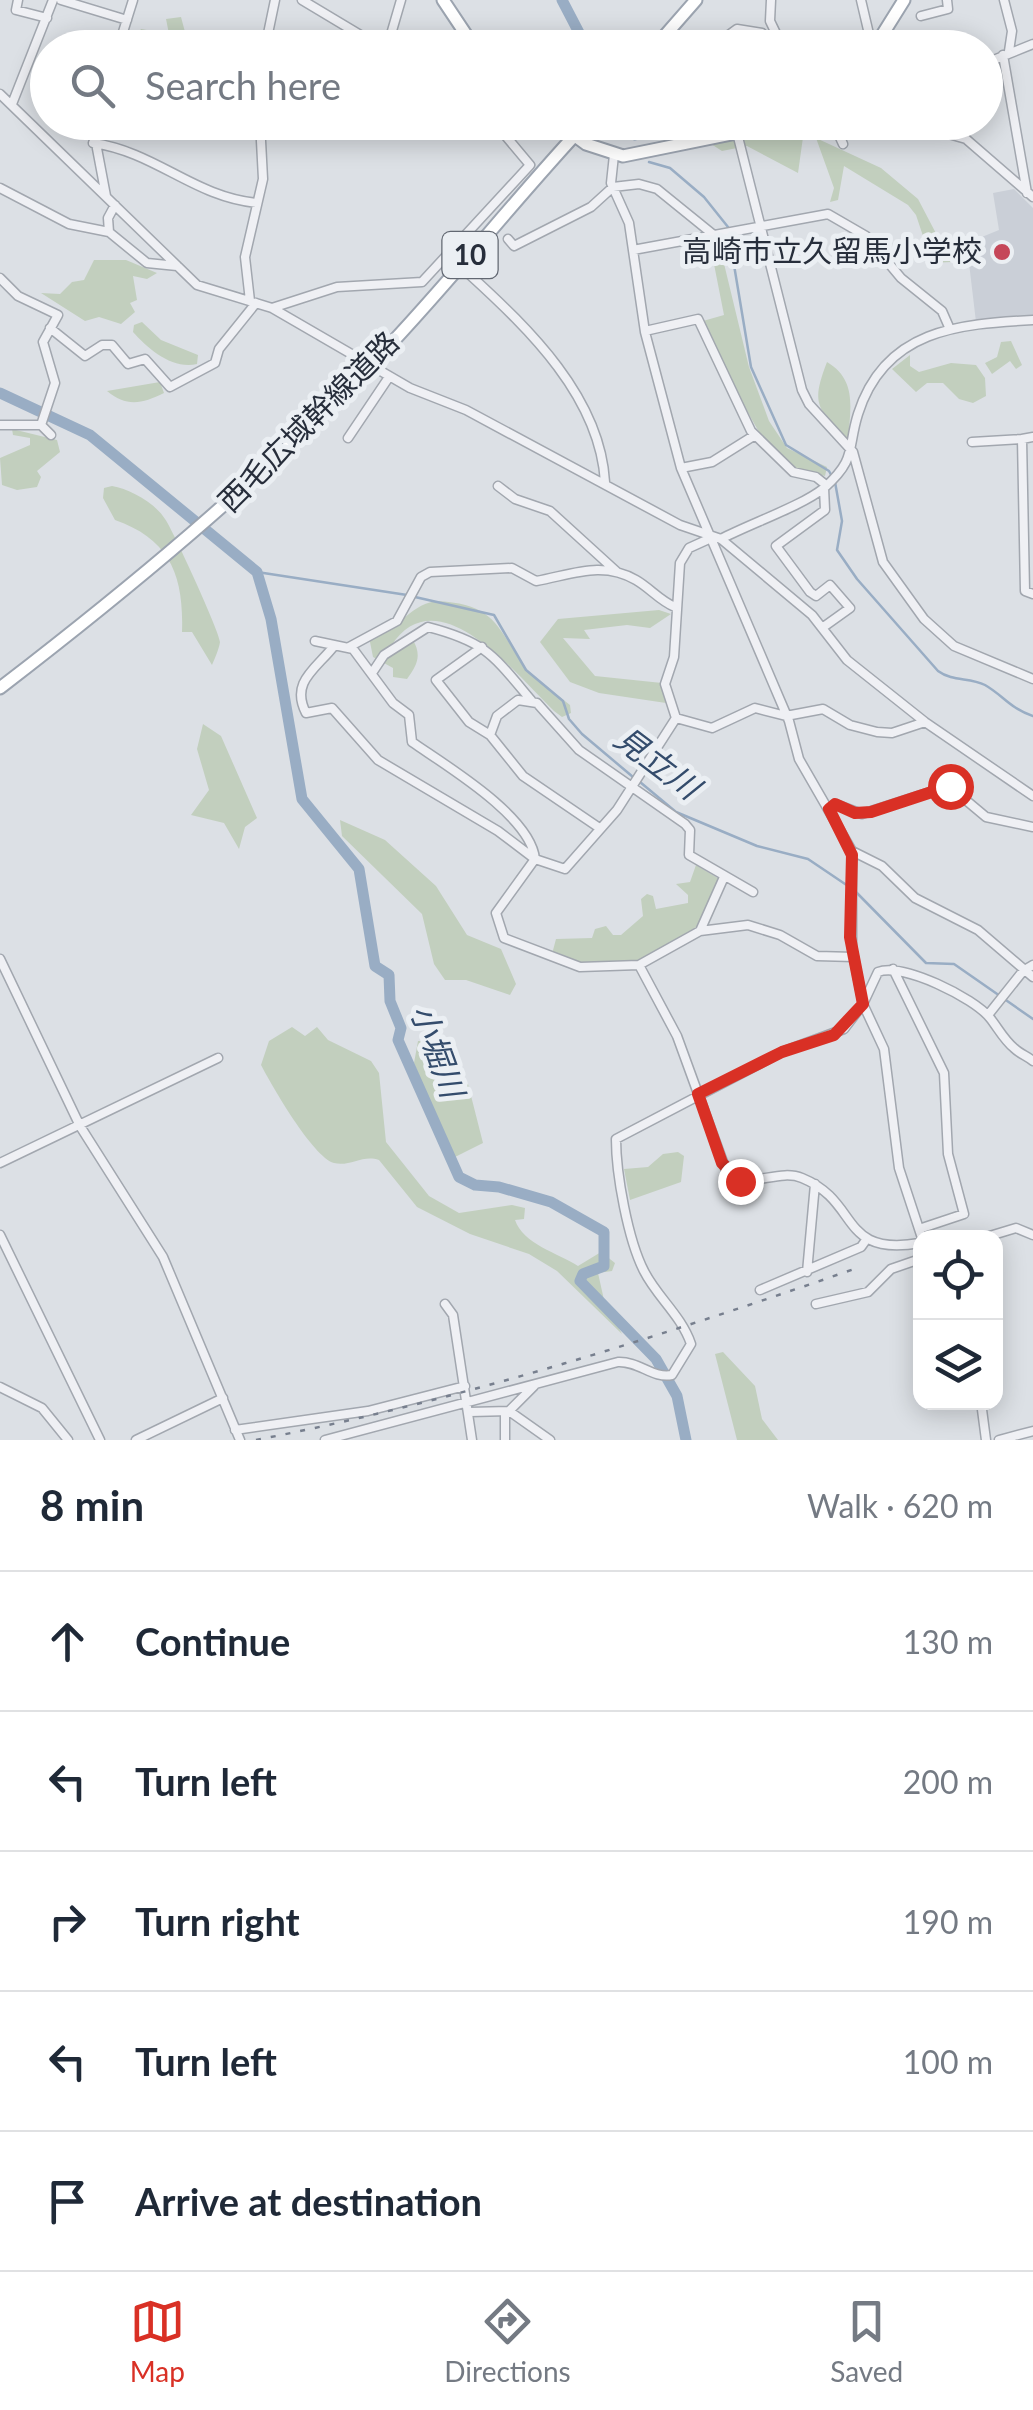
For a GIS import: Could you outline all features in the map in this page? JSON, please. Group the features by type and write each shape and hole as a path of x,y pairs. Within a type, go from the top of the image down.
{"main road":[{"path":"443,0 463,30"},
{"path":"670,30 696,0"},
{"path":"885,30 904,0"},
{"name":"西毛広域幹線道路","path":"0,688 153,568 283,453 370,366 570,140"},
{"path":"582,140 614,155 636,155 702,140"}],"street":[{"path":"18,0 16,10 47,18"},
{"path":"42,30 53,0"},
{"path":"61,0 127,20"},
{"path":"124,30 133,0"},
{"path":"269,30 275,0"},
{"path":"302,0 347,30"},
{"path":"391,30 401,0"},
{"path":"771,0 774,30"},
{"path":"861,0 868,30"},
{"path":"921,16 948,10 947,0"},
{"path":"1004,0 1012,32 1006,53 1030,195"},
{"path":"1003,54 1033,44"},
{"path":"12,104 30,60"},
{"path":"0,94 30,122"},
{"path":"48,140 177,266 210,292 272,308 389,377 466,410 680,525 714,537 822,628 840,653 925,722 1033,796"},
{"path":"93,140 106,198"},
{"path":"50,328 86,356 102,345 112,345 128,364 145,360 170,387 216,363 217,352 253,302 245,258 263,179 261,140"},
{"path":"272,308 337,287 416,284 530,165 509,140"},
{"path":"740,140 802,390 809,404 853,452"},
{"path":"841,140 843,144"},
{"path":"966,140 1030,195"},
{"path":"93,143 123,147 224,200 257,203"},
{"path":"614,155 613,187 629,223 645,330 682,468 786,716 798,760 852,851 854,956 863,1004 884,1049 899,1168 919,1230"},
{"path":"508,239 514,246 590,207 613,187 653,187 725,234"},
{"path":"0,188 69,224 109,232 147,263 177,266"},
{"path":"109,232 108,218 115,205"},
{"path":"633,250 824,214 848,223 866,236 910,287 942,311 950,327"},
{"path":"447,255 566,376 581,403 606,482"},
{"path":"0,278 18,296 54,312 58,320 43,342 54,383 44,416 52,435"},
{"path":"645,330 698,320 755,435 793,472 816,476 825,486 825,510 776,546 810,592 816,596 830,584 850,608 822,628"},
{"path":"1033,320 950,327 919,339 875,382 858,413 853,452 883,562 924,620 954,646 1033,679"},
{"path":"348,438 389,377"},
{"path":"0,425 44,416"},
{"path":"682,468 712,462 755,435"},
{"path":"972,442 1033,438"},
{"path":"1022,439 1029,478 1022,558 1025,591 1033,594"},
{"path":"334,646 301,683 300,700 306,713 327,708 337,711 378,760 498,831 535,859 566,869 598,827 617,810 676,718 666,684 675,652 675,607 682,556 825,486 853,452"},
{"path":"498,486 515,499 550,510 617,572 675,607"},
{"path":"316,641 350,647 397,620 421,577 434,571 512,568 536,581 578,570 617,572"},
{"path":"372,673 384,655 428,628 482,646 579,750 636,782 688,827 688,855 753,892"},
{"path":"482,646 436,680 469,722 490,735 522,776 598,827"},
{"path":"350,647 393,703 409,715 412,742 452,766 500,810 525,838 535,859"},
{"path":"490,735 496,716 518,700 531,700"},
{"path":"676,718 712,728 751,708 786,716 823,708 857,728 892,733 925,722"},
{"path":"829,809 835,804 855,813 871,812 950,786 986,818 1033,827"},
{"path":"852,851 882,866 915,898 978,930 1033,977"},
{"path":"535,859 496,914 504,938 580,966 639,966 700,931 748,925 780,935 817,956 854,956"},
{"path":"700,931 724,877"},
{"path":"0,959 80,1126 162,1257 238,1435 368,1411 465,1386"},
{"path":"988,1015 1023,970 1033,965"},
{"path":"639,966 677,1036 722,1163 734,1179 787,1174 815,1184 834,1196 848,1225 866,1240"},
{"path":"893,969 944,1073 948,1154 964,1214 934,1230"},
{"path":"325,1440 468,1407 537,1383 627,1361 668,1376 691,1344 680,1318 642,1266 621,1183 616,1139 782,1052 834,1035 863,1004 878,972 893,969 956,994 988,1015 1014,1049 1033,1061"},
{"path":"0,1163 218,1058"},
{"path":"807,1272 815,1184"},
{"path":"1003,1232 1016,1228 1033,1235"},
{"path":"0,1235 100,1440"},
{"path":"760,1290 807,1272 866,1240 913,1237"},
{"path":"816,1304 872,1291 891,1269 913,1261"},
{"path":"444,1304 453,1315 472,1440"},
{"path":"505,1440 509,1411 537,1383"},
{"path":"0,1387 48,1412 68,1440"},
{"path":"136,1440 222,1398"},
{"path":"468,1407 509,1411 532,1423 550,1440"},
{"path":"981,1410 986,1440"},
{"path":"999,1440 1033,1431"}],"shaded area":[{"name":"高崎市立久留馬小学校","path":"1014,189 1033,208 1033,319 976,322 969,263 972,241 999,230 993,193"}],"green space":[{"path":"181,17 184,30 168,30 166,19"},
{"path":"729,140 803,140 798,173 747,146 722,151 711,144"},
{"path":"817,140 881,168 918,199 951,262 932,263 916,215 908,205 844,166 838,200 830,202 834,188"},
{"path":"719,243 749,367 769,421 787,448 827,467 825,476 791,466 776,455 754,422 704,326 703,321 724,315 711,249"},
{"path":"94,260 126,260 157,273 147,279 133,276 137,300 130,303 135,312 121,324 99,317 85,321 41,293 60,294 72,282 84,280"},
{"path":"142,322 161,340 198,355 197,364 179,364 154,351 133,332 134,325"},
{"path":"1011,341 1022,365 1016,369 1010,361 992,374 985,363 997,357 1001,342"},
{"path":"910,355 910,366 919,372 951,363 976,365 985,378 986,396 973,403 959,399 943,383 927,383 916,392 892,369"},
{"path":"827,362 837,369 848,387 848,440 820,406 819,388"},
{"path":"160,382 164,393 148,400 128,402 107,391"},
{"path":"12,429 57,440 60,452 37,471 41,477 37,487 17,490 2,485 0,458 30,445 30,438 13,435"},
{"path":"112,486 149,502 170,527 218,635 220,642 212,665 192,632 182,632 180,593 170,561 149,537 115,520 103,498 104,488"},
{"path":"436,601 484,613 528,671 570,705 571,713 562,717 554,711 477,639 454,626 431,621 410,626 391,646 413,640 418,656 407,679 393,677 393,668 373,657 369,637"},
{"path":"659,610 671,614 650,628 627,625 584,630 590,639 563,638 595,676 662,683 666,703 599,693 570,682 540,642 558,619"},
{"path":"203,724 221,736 257,818 245,827 239,849 224,823 191,815 209,790 197,749"},
{"path":"340,820 385,840 436,886 467,935 501,949 516,984 510,995 466,980 445,980 434,964 422,914 342,836"},
{"path":"696,865 721,880 701,924 640,963 582,964 552,954 556,939 592,938 595,929 606,926 613,935 621,935 643,916 641,899 647,894 653,896 656,909 688,903 688,895 676,884 690,882"},
{"path":"292,1027 305,1036 317,1027 328,1040 371,1061 379,1073 386,1142 429,1196 459,1213 512,1205 525,1208 524,1219 515,1220 525,1235 542,1247 578,1266 601,1252 615,1263 612,1271 598,1273 604,1300 622,1334 557,1271 529,1254 470,1234 417,1207 379,1160 367,1158 340,1164 325,1158 294,1120 261,1065 269,1041"},
{"path":"418,1041 435,1041 456,1086 468,1084 483,1143 453,1158 414,1063"},
{"path":"678,1152 684,1156 681,1182 630,1200 624,1169 648,1167 663,1154"},
{"path":"723,1352 755,1386 762,1419 778,1440 737,1440 715,1354"}],"waterway":[{"path":"562,0 578,30"},
{"path":"649,162 670,168 704,197 728,227"},
{"path":"729,235 751,367 786,445 829,471 835,482 842,521 837,550 857,579 938,671 985,685 1033,716"},
{"name":"小堀川","path":"0,393 90,435 257,572 271,619 302,799 359,869 375,966 389,975 390,1001 401,1028 398,1040 459,1177 475,1185 499,1187 551,1202 604,1232 604,1266 583,1274 580,1281 656,1359 677,1396 686,1440"},
{"name":"見立川","path":"257,572 407,595"},
{"name":"見立川","path":"415,597 494,615 526,670 563,701 569,719 582,734 633,777"},
{"name":"見立川","path":"640,782 676,812 757,846 808,859 848,886"},
{"name":"見立川","path":"855,891 926,963 954,964 1033,1019"}],"railway":[{"path":"256,1440 409,1406 560,1365 857,1268"}],"place":[{"name":"高崎市立久留馬小学校","path":"1002,252"}],"route":[{"path":"740,1181 727,1173 722,1163 712,1122 698,1094 782,1052 834,1035 844,1029 863,1004 850,937 852,855 829,809 835,804 862,814 950,786"}]}
